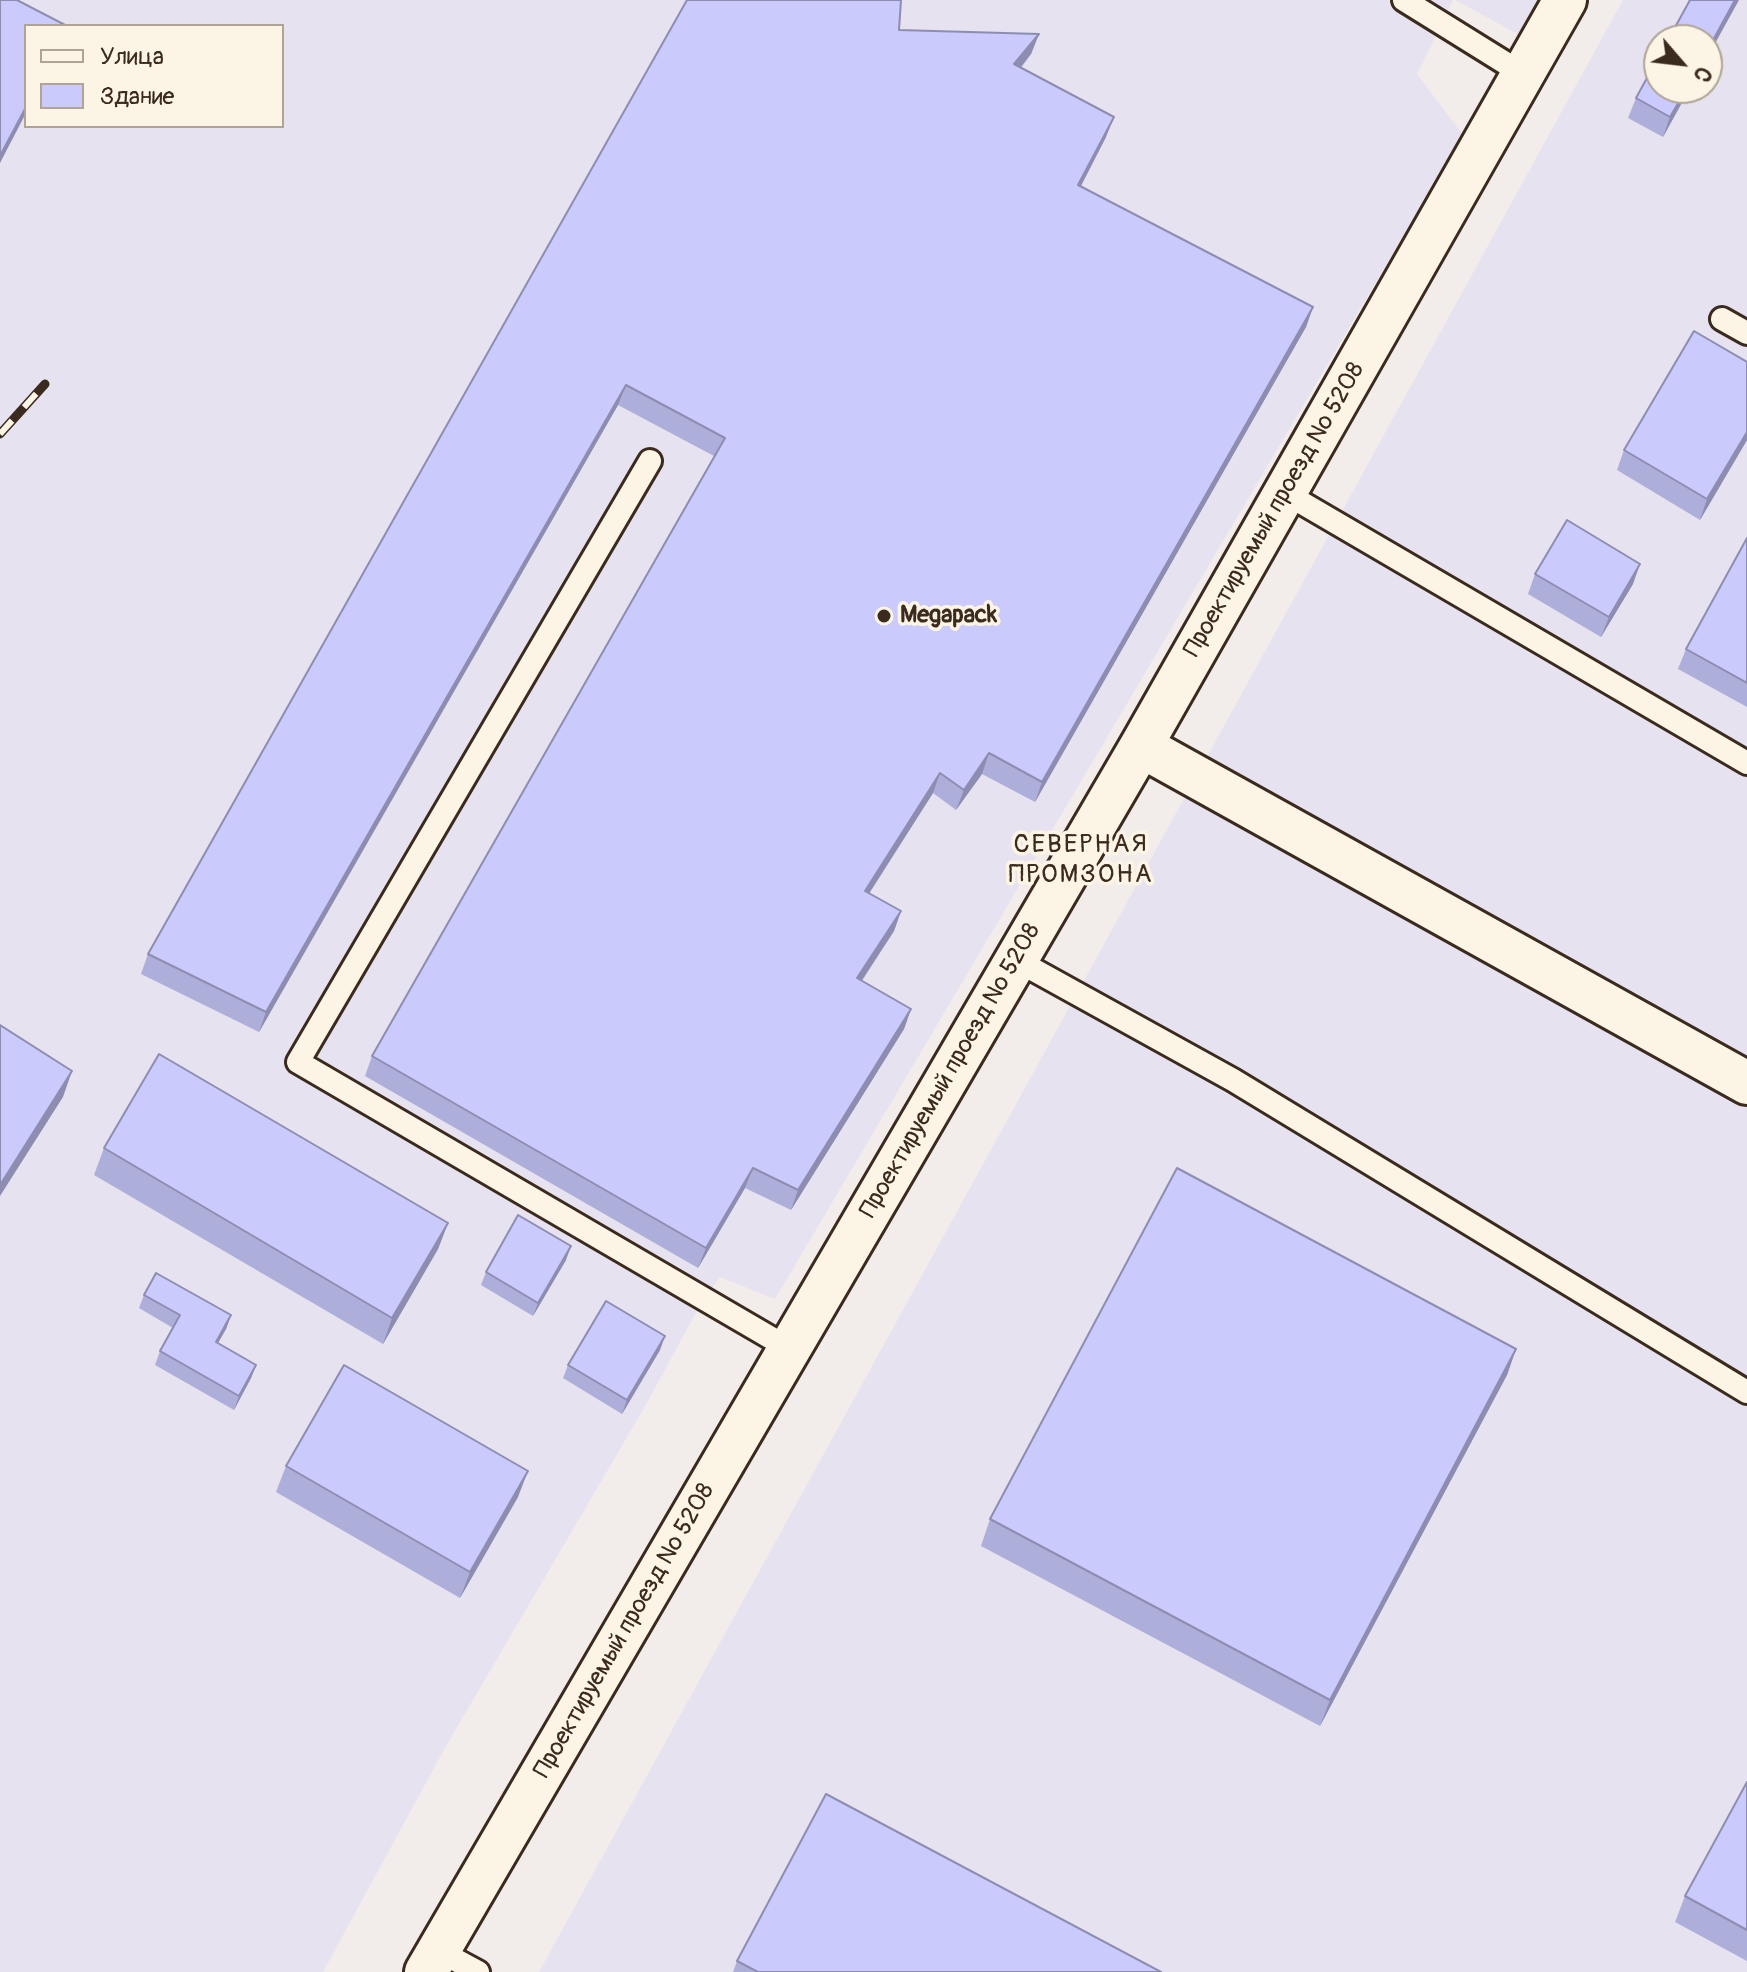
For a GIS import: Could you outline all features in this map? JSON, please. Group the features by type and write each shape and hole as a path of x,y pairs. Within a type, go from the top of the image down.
{"street":[{"name":"Проектируемый проезд № 5208","path":"432,1961 1141,746 1565,0"},
{"path":"1141,746 1747,1083"}],"lane":[{"path":"1404,0 1523,74"},
{"path":"1722,319 1747,333"},
{"path":"650,461 298,1062 790,1349"},
{"path":"1285,493 1747,763"},
{"path":"1016,960 1233,1080 1747,1392"},
{"path":"432,1961 478,1972"}],"shaded area":[{"path":"0,0 1453,0 1417,74 1463,135 775,1299 720,1277 704,1298 644,1408 446,1746 323,1972 0,1972"},
{"path":"1455,0 1538,0 1518,34"},
{"path":"1623,0 1747,0 1747,1972 539,1972"}],"building":[{"path":"0,0 17,0 63,24 24,24 24,111 0,156"},
{"name":"Megapack","path":"687,0 901,0 899,30 1039,34 1014,64 1114,117 1078,185 1313,307 1042,782 989,753 964,790 940,773 865,891 901,911 857,978 911,1009 798,1190 753,1168 706,1248 372,1056 725,438 626,385 266,1012 148,954"},
{"path":"1690,0 1735,0 1722,24 1677,24"},
{"path":"1643,85 1643,102 1636,98"},
{"path":"1647,104 1678,104 1670,117"},
{"path":"1694,331 1747,362 1747,432 1707,499 1624,450"},
{"path":"1567,520 1640,564 1609,617 1535,574"},
{"path":"1747,538 1747,683 1686,649"},
{"path":"0,1025 72,1071 0,1185"},
{"path":"159,1054 448,1223 392,1318 104,1148"},
{"path":"1177,1168 1516,1349 1330,1700 990,1519"},
{"path":"518,1215 571,1246 538,1303 486,1272"},
{"path":"156,1273 231,1315 216,1342 256,1365 239,1396 160,1351 180,1315 144,1295"},
{"path":"606,1301 665,1336 627,1400 568,1365"},
{"path":"344,1365 528,1471 470,1572 286,1466"},
{"path":"1747,1782 1747,1930 1685,1896"},
{"path":"826,1794 1161,1972 758,1972 737,1961"}],"railway":[{"path":"0,434 45,384"}],"place":[{"name":"Megapack","path":"884,616"}],"district":[{"name":"СЕВЕРНАЯ ПРОМЗОНА","path":"1081,860"}]}
